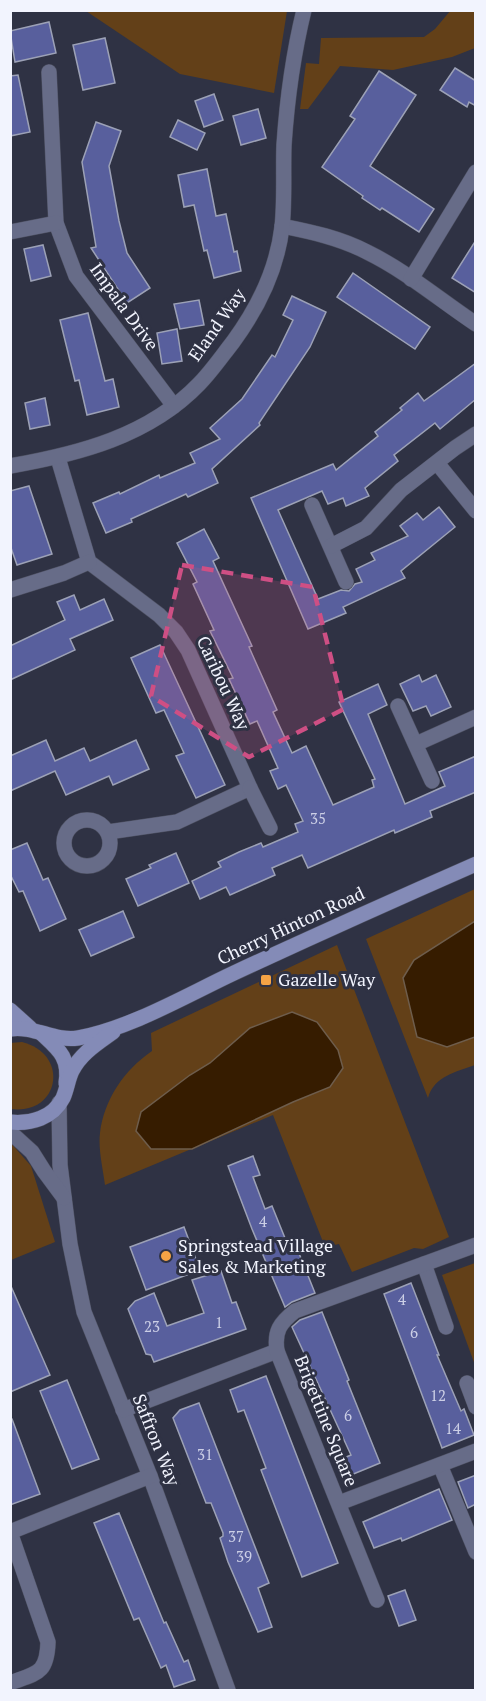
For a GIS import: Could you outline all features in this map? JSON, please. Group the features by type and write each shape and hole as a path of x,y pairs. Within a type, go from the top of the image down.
{"street":[{"name":"Eland Way","path":"10,466 58,458 102,445 123,436 174,406 199,384 243,328 275,264 282,226 284,144 293,60 304,10"},
{"name":"Impala Drive","path":"49,72 56,223 61,241 76,276 174,406"},
{"path":"411,279 476,172"},
{"path":"10,232 56,223"},
{"path":"282,226 325,235 367,252 476,324"},
{"path":"331,546 366,528 401,490 454,447 476,434"},
{"path":"10,590 64,573 89,562 58,458"},
{"path":"437,463 476,511"},
{"path":"312,505 346,582"},
{"name":"Caribou Way","path":"89,562 159,615 176,632 188,650 270,828"},
{"path":"398,706 432,781"},
{"path":"416,744 476,717"},
{"path":"108,832 177,822 250,788"},
{"name":"Cherry Hinton Road","path":"123,1025 339,924 476,864"},
{"path":"10,1010 62,1052 68,1071 61,1100"},
{"path":"10,1029 35,1030 61,1037 76,1038 123,1025"},
{"path":"10,1122 25,1123 38,1120 50,1113 61,1100 72,1071 84,1053 123,1025"},
{"name":"Saffron Way","path":"61,1100 60,1164 70,1244 84,1312 150,1476 228,1690"},
{"path":"10,1132 32,1152 66,1200"},
{"name":"Brigettine Square","path":"476,1245 295,1311 282,1322 276,1340 277,1351 339,1503 476,1451"},
{"path":"424,1264 446,1327"},
{"name":"Brigettine Square","path":"123,1410 277,1351"},
{"path":"467,1383 476,1407"},
{"path":"440,1465 476,1552"},
{"path":"10,1683 38,1673 47,1660 48,1642 10,1532 150,1476"},
{"path":"339,1503 376,1600"}],"highlighted area":[{"path":"182,565 313,587 344,709 249,757 151,696"}],"shaded area":[{"path":"451,10 475,11 475,48 452,57 393,70 340,66 308,109 300,109 306,63 319,64 321,38 424,37 435,29"},
{"path":"86,11 287,11 274,93 180,74"},
{"path":"475,889 475,1065 440,1080 428,1098 366,939"},
{"path":"475,921 475,1037 447,1047 417,1037 403,978 414,960"},
{"path":"337,945 449,1237 423,1249 414,1248 352,1272 339,1244 325,1247 273,1115 105,1185 100,1146 102,1121 111,1098 124,1077 152,1051 151,1033"},
{"path":"292,1012 317,1022 338,1050 343,1068 330,1087 192,1149 151,1149 136,1131 141,1112 210,1063 250,1028"},
{"path":"22,1042 37,1049 47,1058 53,1070 53,1082 49,1094 40,1103 28,1108 11,1109 10,1043"},
{"path":"10,1142 31,1166 55,1242 11,1260"},
{"path":"476,1263 475,1365 442,1275"}],"building":[{"path":"49,22 56,53 15,62 10,31"},
{"path":"105,38 115,83 83,90 73,45"},
{"path":"455,68 476,81 476,106 469,102 467,107 440,90"},
{"path":"379,71 416,95 370,166 434,209 419,232 362,198 363,196 322,167 355,119 350,116"},
{"path":"18,75 30,132 10,136 10,76"},
{"path":"214,94 223,120 204,127 195,101"},
{"path":"258,109 266,138 241,145 233,116"},
{"path":"178,120 205,133 197,150 170,137"},
{"path":"96,122 121,131 109,166 119,221 127,253 150,288 127,303 91,248 96,247 82,162"},
{"path":"207,169 216,216 226,214 234,252 237,251 241,271 214,278 207,250 204,251 194,205 184,207 178,175"},
{"path":"476,240 476,293 452,278"},
{"path":"43,245 51,276 31,281 24,249"},
{"path":"353,273 430,327 415,349 337,297"},
{"path":"292,296 326,312 310,347 259,423 260,425 212,469 218,483 188,497 186,494 106,533 93,503 119,492 120,494 159,475 160,478 195,463 190,453 220,439 210,428 242,399 272,355 275,357 293,320 283,315"},
{"path":"199,300 204,325 180,329 174,304"},
{"path":"88,313 105,381 113,379 119,407 87,415 79,380 75,381 60,320"},
{"path":"177,329 182,361 162,364 157,333"},
{"path":"476,363 476,399 440,429 435,423 394,455 398,461 365,488 369,496 346,506 343,498 328,504 322,491 278,510 318,599 341,590 349,591 355,584 362,582 356,569 375,560 371,553 408,536 400,526 417,513 423,520 439,507 455,527 401,571 405,578 343,607 346,613 308,629 251,498 333,464 336,470 378,436 375,432 402,410 400,408 418,393 424,401"},
{"path":"45,398 50,425 30,429 25,403"},
{"path":"29,486 52,554 17,565 10,545 10,491"},
{"path":"204,529 219,558 213,561 252,646 249,647 277,710 273,712 292,753 306,746 333,805 374,787 372,780 375,779 339,702 378,684 387,705 368,714 405,804 445,786 439,772 476,756 476,792 430,811 432,817 395,833 394,830 308,868 302,855 272,868 275,875 230,895 226,887 200,899 192,881 221,867 218,862 239,852 261,843 263,847 298,832 295,824 303,821 286,785 278,789 270,771 278,768 257,721 250,724 229,679 233,678 210,631 214,630 193,584 197,582 177,543"},
{"path":"74,595 80,610 104,599 113,620 70,639 75,650 10,680 10,646 65,620 57,602"},
{"path":"160,645 225,785 196,798 176,756 184,753 164,710 156,713 131,658"},
{"path":"419,675 422,682 436,675 451,707 431,716 426,706 413,711 400,684"},
{"path":"46,740 55,761 84,748 90,761 136,740 149,769 113,785 109,776 66,795 55,771 10,791 10,756"},
{"path":"27,843 43,880 48,878 66,919 40,931 23,891 19,892 10,874 10,850"},
{"path":"176,853 189,883 138,906 126,879 151,868 149,865"},
{"path":"123,911 134,937 91,956 79,930"},
{"path":"253,1156 260,1175 253,1177 265,1209 272,1206 287,1243 294,1241 315,1293 285,1307 228,1166"},
{"path":"184,1227 200,1270 146,1290 130,1247"},
{"path":"221,1271 232,1303 236,1302 246,1329 154,1362 151,1355 146,1354 128,1309 135,1301 154,1293 167,1326 204,1313 192,1280"},
{"path":"411,1283 439,1355 437,1355 461,1411 464,1409 474,1435 442,1448 384,1294"},
{"path":"10,1284 50,1375 10,1392"},
{"path":"322,1312 380,1463 351,1475 344,1458 351,1455 292,1327 300,1320"},
{"path":"266,1376 338,1563 302,1577 261,1470 266,1468 244,1410 238,1412 230,1390"},
{"path":"67,1380 99,1459 72,1469 40,1391"},
{"path":"199,1403 269,1583 258,1588 272,1627 258,1632 228,1562 220,1538 223,1533 211,1503 206,1503 173,1418 180,1410"},
{"path":"10,1419 12,1419 40,1494 10,1505"},
{"path":"476,1475 476,1504 468,1508 458,1482"},
{"path":"439,1489 452,1520 402,1541 401,1538 374,1548 363,1522"},
{"path":"119,1513 164,1623 166,1622 184,1662 188,1660 195,1680 174,1687 166,1665 161,1668 139,1618 134,1620 94,1523"},
{"path":"405,1590 416,1620 399,1626 388,1596"}],"place":[{"name":"Gazelle Way","path":"266,980"},
{"name":"Springstead Village Sales & Marketing","path":"166,1256"}]}
